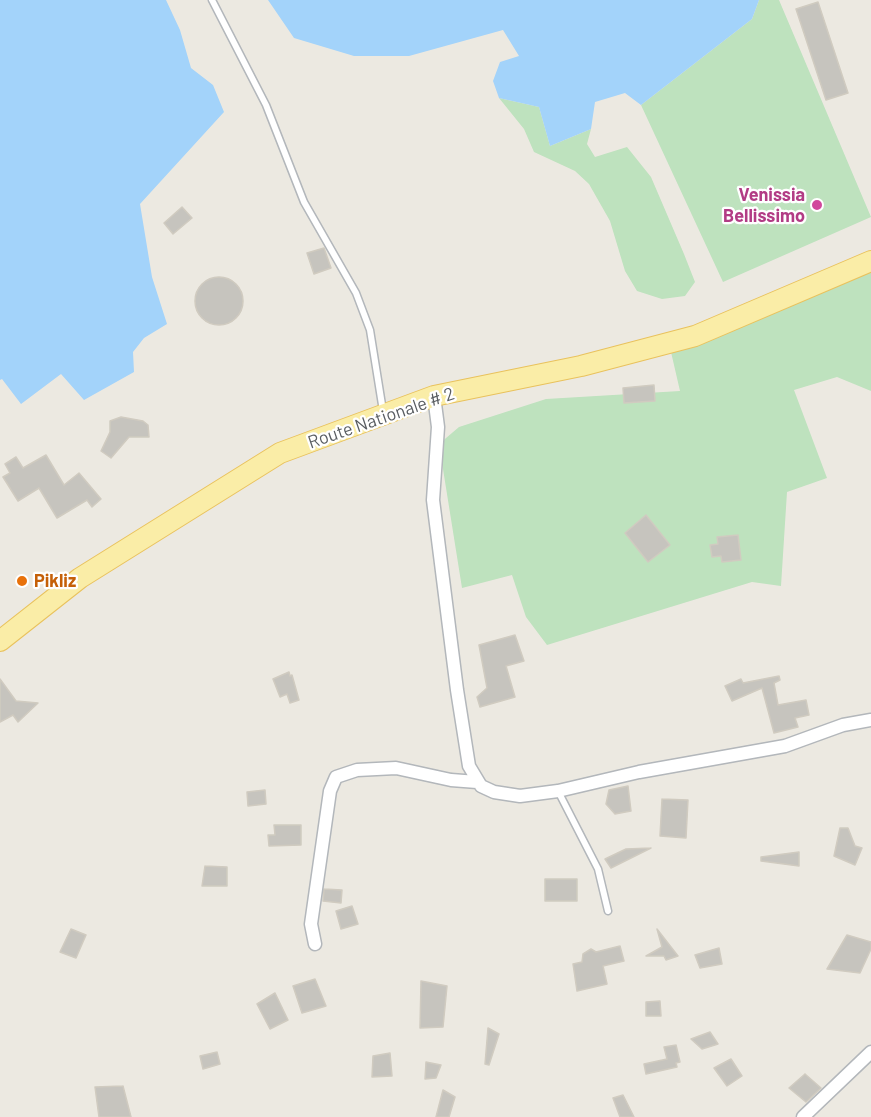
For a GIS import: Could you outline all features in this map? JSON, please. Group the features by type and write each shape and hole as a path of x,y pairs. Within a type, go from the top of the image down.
{"main road":[{"name":"Route Nationale # 2","path":"0,641 80,578 280,453 434,396 581,366 695,336 871,261"}],"street":[{"path":"434,396 438,428 434,500 457,690 469,766 477,782"},
{"path":"315,944 311,924 330,791 336,777 357,770 396,768 451,780 477,782 494,792 520,796 785,746 843,725 871,720"},
{"path":"803,1117 871,1052"}],"lane":[{"path":"212,0 235,40 266,105 304,202 356,293 370,330 378,390 384,414"},
{"path":"558,790 598,869 608,911"}],"green space":[{"path":"759,0 779,0 871,217 723,282 641,105 752,19"},
{"path":"499,98 539,107 550,146 591,129 587,144 595,157 627,147 651,177 695,282 685,296 662,299 637,291 625,271 610,221 589,184 575,171 534,152 524,129"},
{"path":"871,270 871,391 837,377 794,390 827,478 787,492 781,586 752,582 547,645 526,617 512,575 462,588 439,444 459,427 546,399 680,391 671,352"}],"water":[{"path":"0,0 166,0 180,30 191,68 213,85 224,112 140,204 152,277 167,324 144,338 133,352 134,372 84,400 61,374 21,404 2,379 0,380"},
{"path":"268,0 759,0 752,19 641,105 625,93 595,102 591,129 550,146 539,107 499,98 493,81 500,62 519,56 503,30 409,56 354,56 294,38"}],"building":[{"path":"818,2 848,93 826,100 796,9"},
{"path":"182,207 192,218 173,234 164,223"},
{"path":"324,248 331,268 314,274 307,253"},
{"path":"214,277 224,277 236,284 243,296 243,306 236,318 224,325 214,325 199,314 195,306 195,296 206,281"},
{"path":"654,385 655,401 624,403 623,388"},
{"path":"121,417 143,421 148,425 149,437 129,437 111,458 101,451 110,432 110,421"},
{"path":"46,455 64,485 79,473 101,499 92,507 87,500 57,518 39,488 18,501 3,477 10,473 5,464 16,457 23,468"},
{"path":"646,515 670,545 648,562 625,533"},
{"path":"738,535 741,560 722,562 721,556 712,557 710,545 718,544 717,537"},
{"path":"515,635 524,661 506,666 515,697 480,707 477,697 487,688 479,645"},
{"path":"289,672 290,676 292,675 299,700 290,703 287,694 280,697 273,679"},
{"path":"779,676 780,680 774,683 778,705 806,700 809,715 795,718 798,727 774,733 762,688 732,701 725,686 741,679 743,683"},
{"path":"0,679 16,701 38,703 18,722 13,715 0,722"},
{"path":"628,786 631,811 615,814 606,804 609,790"},
{"path":"265,790 266,804 248,806 247,792"},
{"path":"662,799 688,800 686,838 660,836"},
{"path":"274,825 301,825 301,845 269,846 268,835 275,835"},
{"path":"840,828 848,828 855,846 862,848 855,865 834,856"},
{"path":"651,848 611,868 605,859 626,849"},
{"path":"799,852 799,866 761,861 761,857"},
{"path":"205,866 227,867 227,886 202,886"},
{"path":"545,879 577,879 577,901 545,901"},
{"path":"324,889 342,890 341,903 323,901"},
{"path":"352,906 358,924 341,929 336,911"},
{"path":"71,929 86,935 76,958 60,952"},
{"path":"657,929 678,956 666,960 664,956 646,956 662,947"},
{"path":"847,935 871,942 871,949 860,973 827,969"},
{"path":"620,946 624,961 603,966 607,984 577,991 573,964 582,962 583,954 591,949 596,952"},
{"path":"719,948 722,964 700,968 695,955"},
{"path":"315,979 326,1006 302,1013 293,986"},
{"path":"421,981 447,986 443,1027 420,1028"},
{"path":"275,993 288,1020 270,1029 257,1004"},
{"path":"660,1001 661,1016 646,1016 646,1002"},
{"path":"488,1028 499,1034 489,1065 485,1064"},
{"path":"710,1032 718,1044 702,1049 691,1039"},
{"path":"676,1045 680,1062 676,1063 677,1067 646,1074 644,1064 667,1059 664,1047"},
{"path":"217,1052 220,1064 203,1069 200,1056"},
{"path":"390,1053 392,1076 372,1077 373,1056"},
{"path":"731,1059 742,1076 727,1086 714,1068"},
{"path":"426,1062 441,1065 436,1078 425,1079"},
{"path":"805,1074 821,1088 806,1102 789,1088"},
{"path":"123,1086 131,1117 99,1117 95,1087"},
{"path":"443,1090 455,1097 449,1117 436,1117"},
{"path":"623,1095 634,1117 620,1117 613,1098"}],"place":[{"name":"Venissia Bellissimo","path":"817,205"},
{"name":"Pikliz","path":"22,581"}]}
